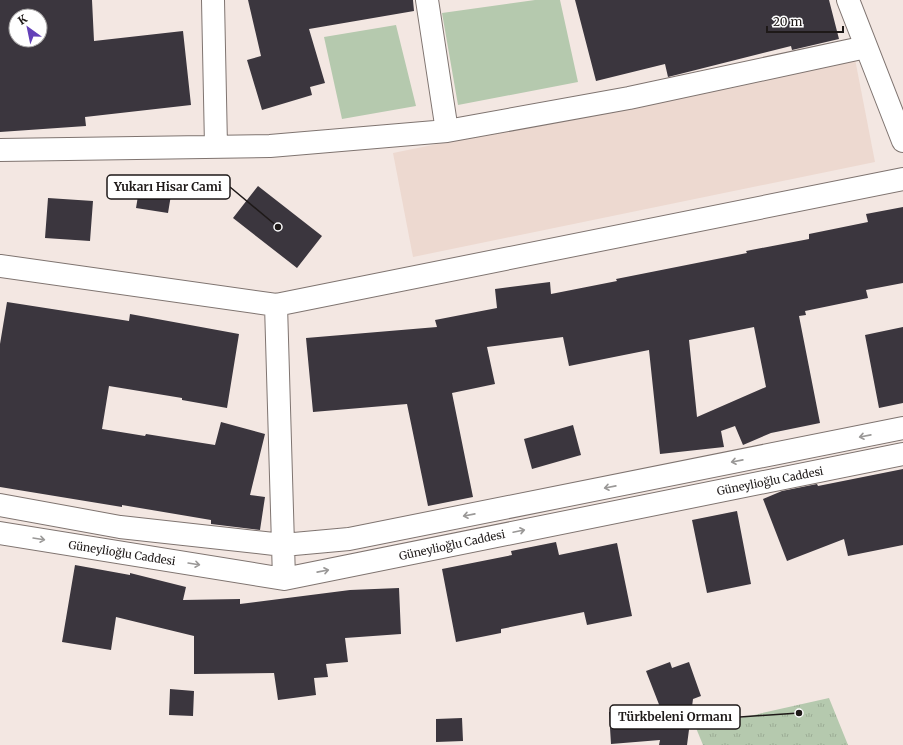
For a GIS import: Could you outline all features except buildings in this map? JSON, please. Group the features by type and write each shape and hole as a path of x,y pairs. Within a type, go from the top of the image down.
{"street":[{"path":"213,0 216,146"},
{"path":"426,0 446,130"},
{"path":"848,0 903,141"},
{"path":"0,150 270,146 446,130 629,98 866,47"},
{"path":"0,266 276,305 903,179"},
{"path":"276,305 284,579"},
{"path":"0,505 120,527 283,545 349,539 903,428"},
{"name":"Güneylioğlu Caddesi","path":"0,533 284,579 903,454"}],"shaded area":[{"path":"855,59 875,162 413,257 393,153"}],"green space":[{"path":"535,0 560,0 578,82 458,105 442,13"},
{"path":"396,25 416,106 342,119 324,37"},
{"path":"829,698 848,745 703,745 696,728"}],"place":[{"name":"Yukarı Hisar Cami","path":"278,227"},
{"name":"Türkbeleni Ormanı","path":"799,713"}]}
